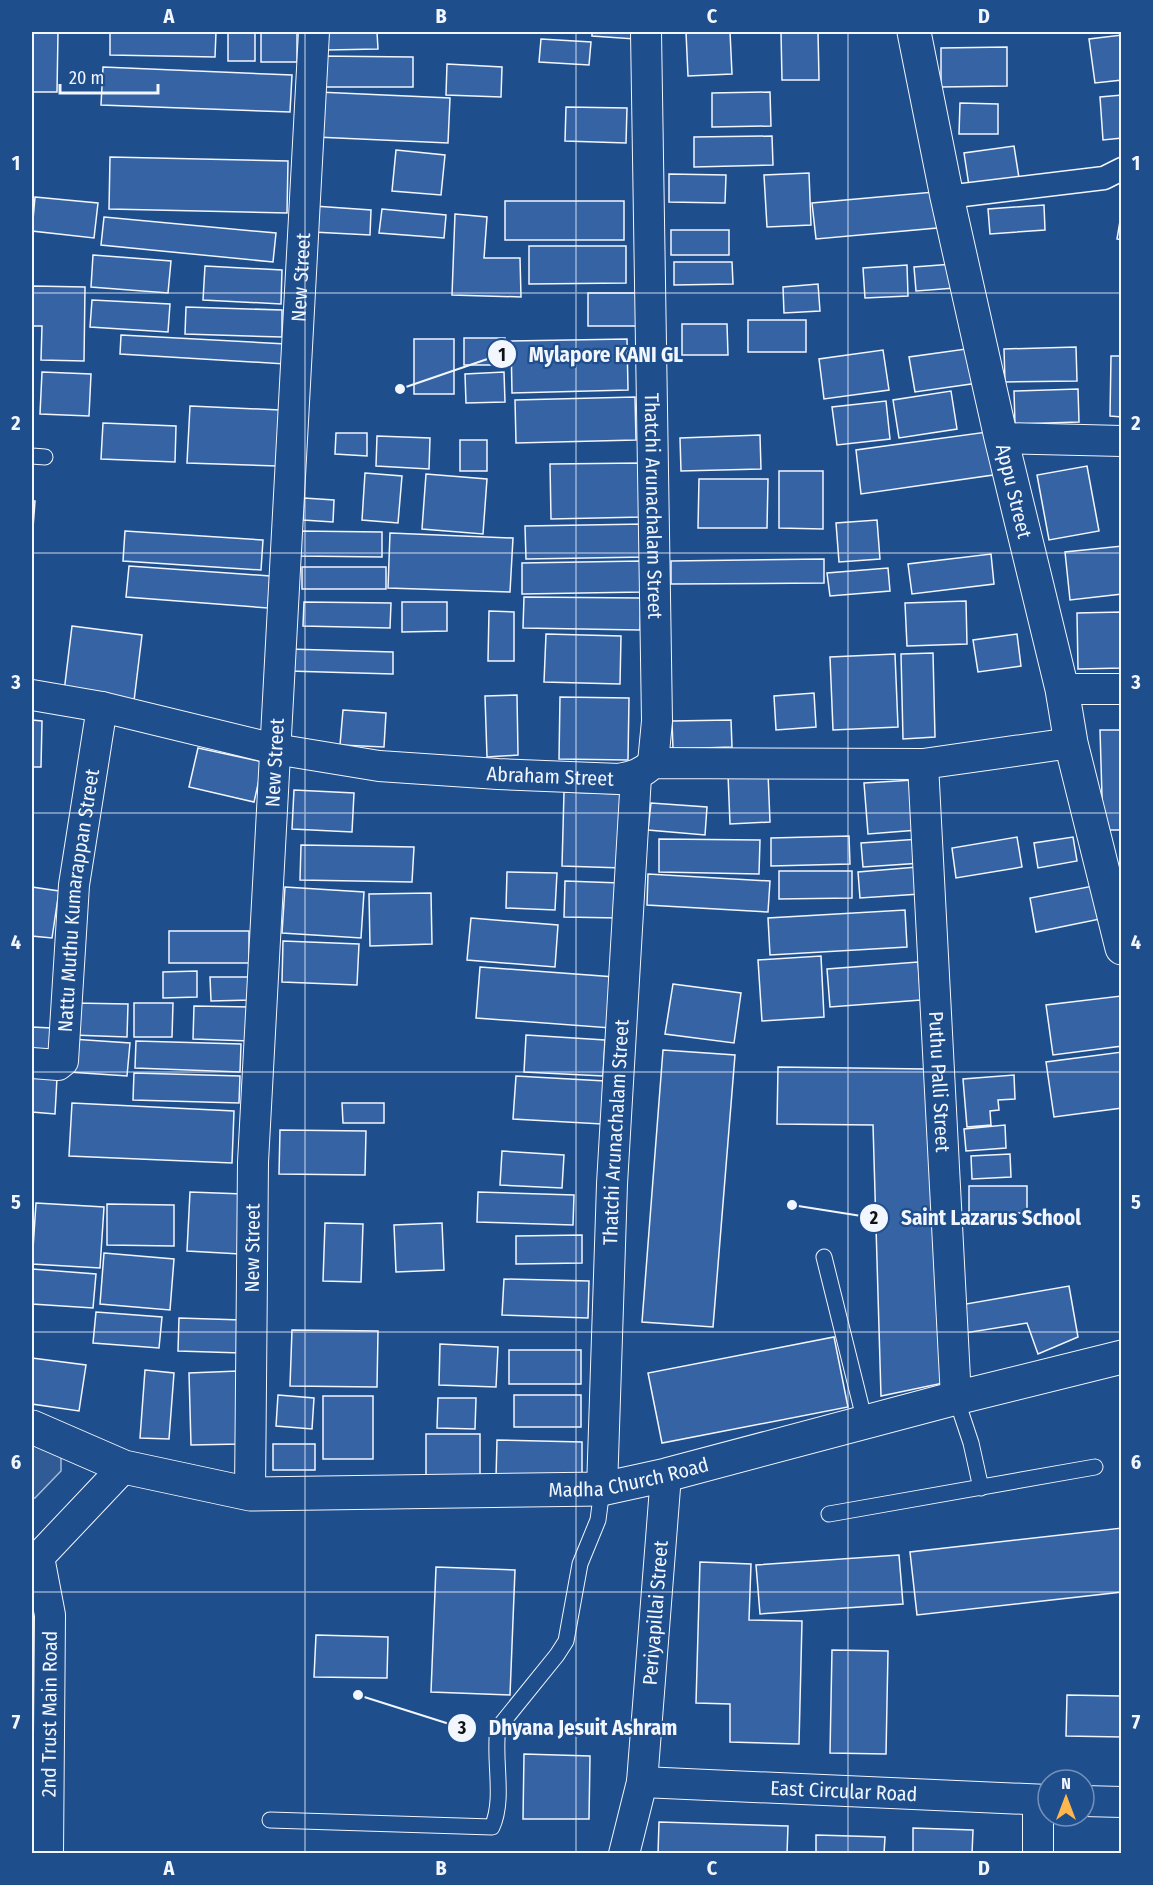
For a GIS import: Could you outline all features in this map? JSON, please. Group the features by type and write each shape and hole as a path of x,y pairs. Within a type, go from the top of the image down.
{"street":[{"name":"New Street","path":"250,1494 253,1162 314,32"},
{"name":"Thatchi Arunachalam Street","path":"602,1489 612,1184 644,770 657,721 646,32"},
{"name":"Appu Street","path":"914,32 947,197 1001,438 1062,689 1071,743 1122,948"},
{"path":"947,197 1104,178 1122,169"},
{"path":"1001,438 1122,441"},
{"path":"1062,689 1122,689"},
{"name":"Abraham Street","path":"32,695 102,707 274,749 379,766 509,775 619,779 644,770 923,764 1071,743"},
{"name":"Nattu Muthu Kumarappan Street","path":"32,1064 58,1065 63,1061 74,885 102,707"},
{"name":"Puthu Palli Street","path":"923,764 956,1398"},
{"name":"Madha Church Road","path":"32,1427 124,1467 250,1494 602,1489 666,1475 956,1398 1122,1357"},
{"name":"2nd Trust Main Road","path":"43,1843 41,1689 50,1615 35,1556 124,1467"},
{"name":"Periyapillai Street","path":"624,1854 642,1782 666,1475"},
{"name":"East Circular Road","path":"642,1782 1036,1800"},
{"path":"1096,1801 1122,1802"},
{"path":"1038,1854 1040,1828"}],"lane":[{"path":"824,1257 865,1422"},
{"path":"956,1398 971,1443 981,1488"},
{"path":"829,1514 1095,1467"},
{"path":"270,1820 492,1827 498,1815 496,1741 498,1728 566,1641 580,1564 598,1520 602,1489"}],"shaded area":[{"path":"32,1438 61,1454 61,1471 35,1498 32,1498"}],"building":[{"path":"32,32 58,32 57,92 32,92"},
{"path":"110,32 216,32 215,57 110,55"},
{"path":"228,32 255,32 255,61 228,61"},
{"path":"261,32 297,32 297,62 261,62"},
{"path":"326,32 377,32 378,49 326,50"},
{"path":"592,32 635,32 635,39 592,36"},
{"path":"686,32 730,32 732,74 688,76"},
{"path":"781,32 818,32 819,80 782,80"},
{"path":"1122,35 1122,80 1095,83 1089,39"},
{"path":"541,39 591,42 589,65 539,62"},
{"path":"1007,47 1007,86 941,87 941,48"},
{"path":"317,56 413,57 413,87 317,87"},
{"path":"447,64 502,67 501,97 446,95"},
{"path":"103,67 292,75 290,112 101,105"},
{"path":"318,92 450,98 448,143 316,137"},
{"path":"770,92 771,126 712,127 712,93"},
{"path":"1122,95 1122,138 1103,140 1100,97"},
{"path":"960,103 998,104 998,134 959,134"},
{"path":"566,107 627,108 626,143 565,141"},
{"path":"772,136 773,165 694,167 694,137"},
{"path":"1014,146 1019,178 969,186 964,153"},
{"path":"396,150 445,155 441,195 392,191"},
{"path":"110,157 288,161 287,213 109,209"},
{"path":"809,173 811,225 767,227 764,175"},
{"path":"669,174 726,175 725,203 669,202"},
{"path":"934,192 937,228 816,239 812,203"},
{"path":"35,197 98,203 94,238 32,231"},
{"path":"505,201 624,201 624,240 505,240"},
{"path":"1044,205 1045,230 990,234 988,209"},
{"path":"314,206 371,210 370,235 313,232"},
{"path":"382,209 446,215 444,238 379,233"},
{"path":"1122,209 1122,240 1117,239"},
{"path":"455,214 487,217 484,258 520,258 521,297 452,295"},
{"path":"104,217 276,233 273,262 101,245"},
{"path":"671,230 729,230 729,255 671,255"},
{"path":"529,246 626,246 626,283 529,284"},
{"path":"93,255 171,261 168,293 91,287"},
{"path":"674,262 732,262 733,284 674,285"},
{"path":"953,264 955,288 916,291 914,267"},
{"path":"907,265 908,296 865,298 863,268"},
{"path":"205,266 282,270 281,304 203,300"},
{"path":"818,284 820,311 784,313 783,287"},
{"path":"32,286 85,287 84,361 41,360 42,326 32,326"},
{"path":"588,293 638,293 638,326 588,326"},
{"path":"92,300 170,304 168,332 90,327"},
{"path":"186,307 282,310 282,337 185,334"},
{"path":"748,320 806,320 806,352 748,352"},
{"path":"682,324 727,324 728,355 682,355"},
{"path":"121,335 286,344 285,364 120,354"},
{"path":"464,338 505,338 505,365 464,365"},
{"path":"414,339 454,339 454,394 414,394"},
{"path":"627,339 628,390 512,393 511,341"},
{"path":"1076,347 1077,381 1005,382 1004,349"},
{"path":"973,348 978,383 915,392 909,357"},
{"path":"883,350 889,390 824,399 819,359"},
{"path":"1111,356 1122,356 1122,417 1110,416"},
{"path":"42,372 91,374 89,416 40,414"},
{"path":"504,372 505,402 466,403 465,374"},
{"path":"1078,389 1079,422 1015,424 1014,391"},
{"path":"951,391 957,429 899,438 893,400"},
{"path":"635,397 636,440 516,443 515,400"},
{"path":"886,401 890,439 837,445 832,407"},
{"path":"190,406 280,410 277,466 187,463"},
{"path":"103,423 176,426 175,462 101,459"},
{"path":"987,432 993,475 861,494 856,450"},
{"path":"336,433 367,433 367,456 335,454"},
{"path":"760,435 761,469 681,471 680,438"},
{"path":"377,436 430,438 429,469 376,466"},
{"path":"460,440 487,440 487,471 460,471"},
{"path":"641,463 642,517 551,519 550,464"},
{"path":"1087,466 1099,531 1049,540 1037,475"},
{"path":"779,471 823,471 823,529 779,528"},
{"path":"365,473 402,476 398,523 362,520"},
{"path":"426,474 487,479 483,534 422,529"},
{"path":"699,479 768,479 767,528 698,528"},
{"path":"304,498 334,500 333,522 303,520"},
{"path":"32,501 35,501 32,541"},
{"path":"877,520 880,559 839,562 836,523"},
{"path":"645,524 646,557 526,559 525,526"},
{"path":"125,531 263,540 261,570 123,561"},
{"path":"298,531 382,532 382,557 298,556"},
{"path":"390,533 513,538 510,592 388,588"},
{"path":"1122,546 1122,594 1070,600 1065,552"},
{"path":"991,554 994,584 912,594 908,564"},
{"path":"824,559 824,583 671,584 671,561"},
{"path":"641,561 642,592 522,594 522,563"},
{"path":"129,566 270,576 268,608 126,597"},
{"path":"302,567 386,567 386,589 302,589"},
{"path":"888,568 890,591 830,596 827,573"},
{"path":"524,597 641,598 640,630 523,628"},
{"path":"966,601 967,644 907,646 905,603"},
{"path":"304,602 391,603 390,628 303,626"},
{"path":"402,602 447,602 447,631 402,632"},
{"path":"489,611 514,612 514,661 488,661"},
{"path":"1122,612 1122,668 1078,669 1077,613"},
{"path":"72,626 142,635 134,701 64,692"},
{"path":"546,634 621,636 620,684 544,682"},
{"path":"1017,634 1021,666 978,672 973,640"},
{"path":"288,649 393,652 393,674 288,671"},
{"path":"933,653 935,737 903,739 901,654"},
{"path":"895,654 898,727 833,730 830,657"},
{"path":"814,693 816,727 776,730 774,696"},
{"path":"517,695 518,755 487,757 485,696"},
{"path":"560,697 629,698 628,760 559,759"},
{"path":"343,710 386,713 384,747 340,745"},
{"path":"32,720 42,721 41,767 32,767"},
{"path":"731,720 732,747 673,749 672,721"},
{"path":"1100,730 1122,730 1122,830 1103,830"},
{"path":"198,748 263,762 254,802 189,787"},
{"path":"768,773 770,822 730,824 728,774"},
{"path":"914,780 918,830 868,834 864,783"},
{"path":"294,790 354,793 352,832 292,829"},
{"path":"564,792 624,794 622,868 562,866"},
{"path":"651,803 707,807 705,835 648,830"},
{"path":"849,836 850,864 771,866 771,838"},
{"path":"1017,837 1022,867 956,878 952,848"},
{"path":"1073,837 1077,861 1038,868 1034,843"},
{"path":"659,839 760,840 759,874 659,872"},
{"path":"920,839 922,863 863,867 861,843"},
{"path":"301,845 414,847 412,882 300,880"},
{"path":"917,867 920,894 860,898 858,872"},
{"path":"779,871 852,871 852,898 779,899"},
{"path":"507,872 557,873 555,910 506,908"},
{"path":"648,874 770,881 768,912 647,905"},
{"path":"565,881 620,883 619,918 564,917"},
{"path":"1093,886 1100,919 1036,932 1030,898"},
{"path":"32,887 59,891 52,938 32,936"},
{"path":"285,887 364,892 361,938 282,933"},
{"path":"431,893 432,944 370,946 369,894"},
{"path":"905,910 907,947 770,955 768,918"},
{"path":"471,918 558,925 555,967 467,960"},
{"path":"169,931 249,931 249,963 169,963"},
{"path":"283,941 359,944 357,985 282,982"},
{"path":"821,956 824,1017 762,1021 758,960"},
{"path":"918,962 921,1000 830,1007 827,969"},
{"path":"480,967 615,977 611,1028 476,1018"},
{"path":"197,971 197,997 163,998 163,972"},
{"path":"210,977 250,977 251,1000 211,1001"},
{"path":"673,984 741,993 734,1043 665,1034"},
{"path":"1121,996 1122,1046 1053,1055 1046,1005"},
{"path":"74,1003 128,1004 127,1037 73,1035"},
{"path":"134,1003 173,1003 172,1037 134,1037"},
{"path":"194,1006 251,1007 250,1041 193,1039"},
{"path":"32,1027 51,1028 48,1057 32,1056"},
{"path":"526,1035 605,1040 603,1076 524,1072"},
{"path":"72,1039 130,1043 127,1076 69,1072"},
{"path":"136,1041 241,1044 240,1072 135,1068"},
{"path":"663,1050 735,1055 713,1327 642,1322"},
{"path":"1122,1052 1122,1108 1054,1117 1046,1062"},
{"path":"778,1067 926,1069 948,1382 881,1396 873,1125 777,1124"},
{"path":"134,1073 240,1076 239,1103 133,1100"},
{"path":"1014,1075 1015,1099 998,1100 999,1110 990,1111 991,1125 967,1127 963,1079"},
{"path":"32,1076 57,1078 55,1114 32,1112"},
{"path":"516,1076 605,1081 602,1124 513,1119"},
{"path":"72,1103 234,1111 232,1163 69,1156"},
{"path":"342,1103 384,1103 384,1123 343,1123"},
{"path":"1005,1125 1006,1148 966,1151 964,1129"},
{"path":"280,1130 366,1131 365,1175 279,1174"},
{"path":"502,1151 564,1155 562,1188 500,1185"},
{"path":"1010,1154 1011,1177 972,1179 971,1156"},
{"path":"969,1186 1027,1186 1027,1213 969,1213"},
{"path":"190,1192 243,1194 240,1254 187,1251"},
{"path":"478,1192 574,1195 573,1225 477,1222"},
{"path":"36,1203 104,1207 100,1268 32,1264"},
{"path":"107,1204 174,1205 174,1246 107,1245"},
{"path":"325,1223 363,1224 361,1282 323,1281"},
{"path":"442,1223 444,1270 396,1272 394,1225"},
{"path":"582,1235 582,1263 516,1264 516,1236"},
{"path":"104,1253 174,1259 170,1310 100,1304"},
{"path":"32,1269 96,1274 93,1308 32,1304"},
{"path":"504,1279 589,1281 588,1318 502,1315"},
{"path":"1069,1286 1078,1337 1038,1354 1027,1323 965,1333 960,1305"},
{"path":"96,1312 162,1317 159,1348 93,1343"},
{"path":"179,1318 242,1320 241,1353 178,1351"},
{"path":"292,1330 378,1331 377,1387 290,1386"},
{"path":"834,1337 848,1407 662,1443 648,1373"},
{"path":"440,1344 498,1347 496,1387 439,1385"},
{"path":"509,1350 581,1350 581,1384 509,1384"},
{"path":"32,1358 86,1365 79,1411 32,1404"},
{"path":"145,1370 174,1373 169,1439 140,1438"},
{"path":"238,1371 240,1444 191,1445 189,1373"},
{"path":"278,1395 314,1398 312,1429 276,1426"},
{"path":"514,1395 581,1395 581,1427 514,1427"},
{"path":"323,1396 373,1396 373,1459 323,1459"},
{"path":"438,1398 476,1398 475,1429 437,1428"},
{"path":"426,1434 480,1434 480,1481 426,1481"},
{"path":"497,1440 582,1442 582,1480 496,1478"},
{"path":"273,1444 315,1444 315,1470 273,1470"},
{"path":"1122,1528 1122,1592 917,1615 910,1552"},
{"path":"899,1555 903,1604 760,1614 756,1565"},
{"path":"700,1562 751,1564 749,1620 802,1621 799,1744 730,1742 730,1704 696,1703"},
{"path":"436,1567 515,1570 510,1695 431,1692"},
{"path":"316,1635 388,1637 387,1678 314,1677"},
{"path":"832,1650 888,1651 886,1754 830,1753"},
{"path":"1067,1695 1122,1696 1122,1737 1066,1736"},
{"path":"524,1754 590,1756 589,1819 523,1819"},
{"path":"659,1822 788,1826 787,1854 658,1854"},
{"path":"913,1828 973,1830 972,1854 913,1854"},
{"path":"816,1835 885,1837 884,1854 816,1854"}],"place":[{"name":"Mylapore KANI GL","path":"400,389"},
{"name":"Saint Lazarus School","path":"792,1205"},
{"name":"Dhyana Jesuit Ashram","path":"358,1695"}]}
